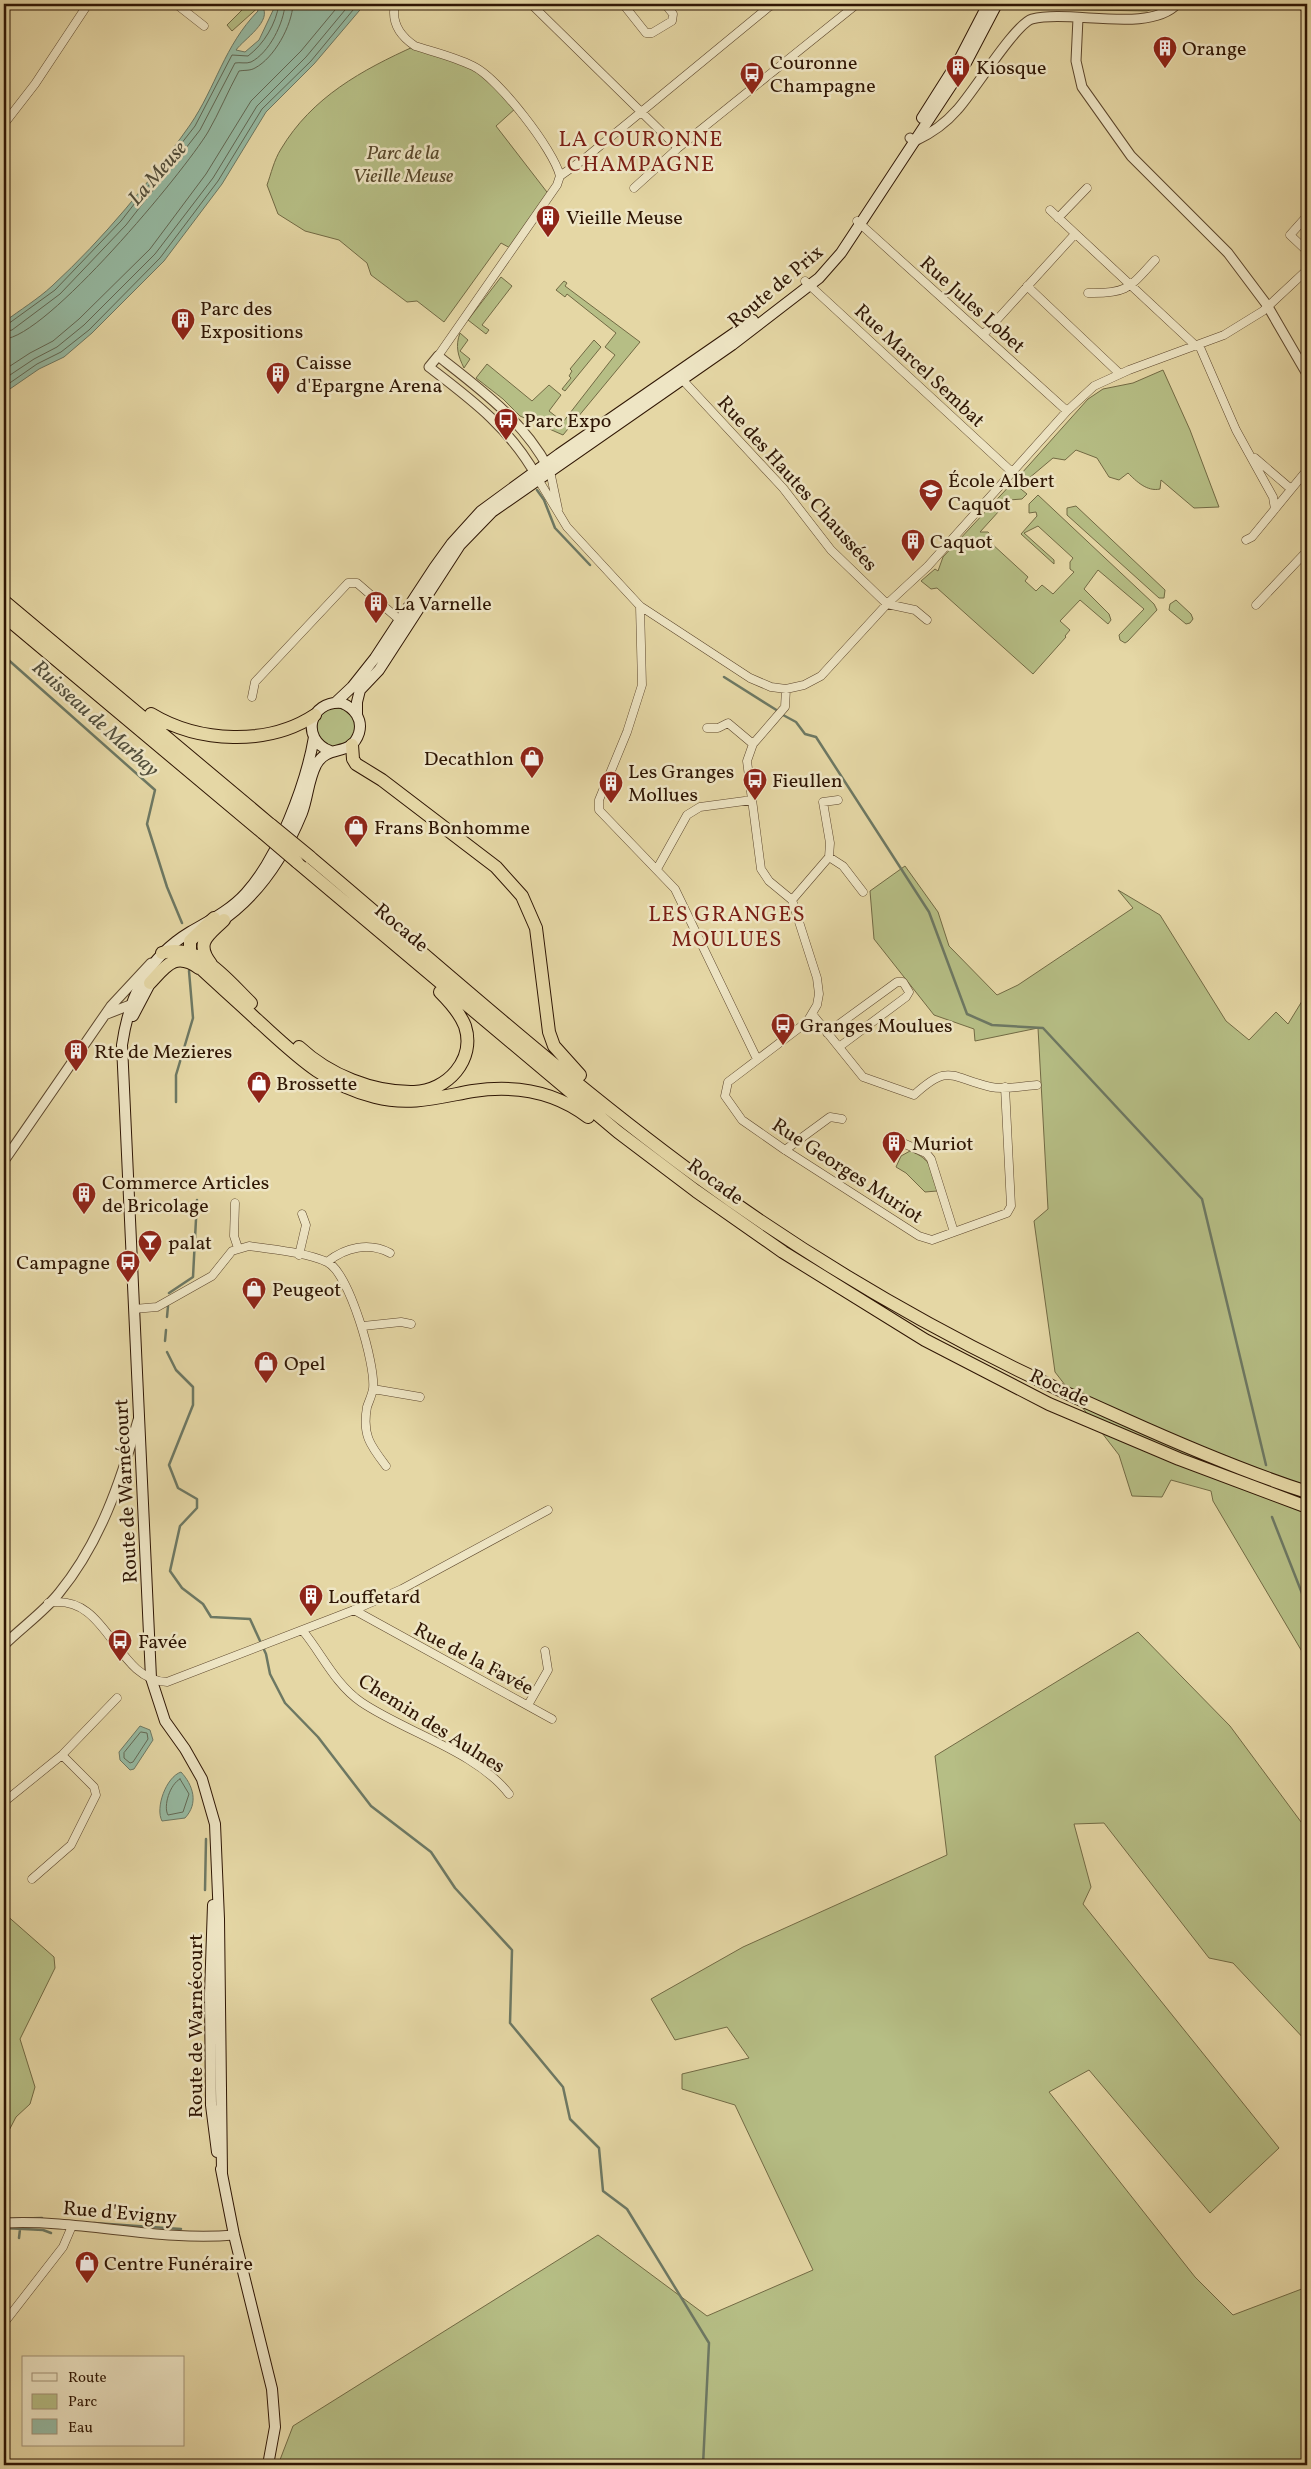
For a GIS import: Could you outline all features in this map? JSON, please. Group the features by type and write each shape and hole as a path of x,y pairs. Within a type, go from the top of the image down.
{"highway":[{"path":"4,601 119,695 267,829 310,857 542,1053 665,1152 810,1252 934,1327 1081,1401 1181,1445 1307,1492"},
{"name":"Rocade","path":"4,616 180,763 267,829 298,862 618,1132 696,1191 783,1252 934,1344 1066,1411 1179,1460 1307,1507"},
{"path":"119,695 167,724 210,736 234,737 284,731 298,726 315,715"},
{"path":"352,745 353,759 356,764 382,780 496,867 522,896 536,928 546,1015 554,1046 591,1086 665,1152"},
{"path":"160,956 187,944 219,919"},
{"path":"211,972 204,955 203,944 219,919"},
{"path":"187,944 211,972 311,1069 335,1083 357,1092 400,1102 420,1101 472,1092 518,1089 559,1099 577,1109 601,1127 618,1132"},
{"path":"150,983 167,965 175,961 191,962 211,972 303,1052 327,1069 377,1088 416,1092 437,1086 459,1068 466,1053 467,1040 465,1027 449,1002 397,947"}],"main road":[{"name":"Route de Prix","path":"352,745 359,731 356,702 360,690 380,670 404,624 452,543 481,511 679,376 732,345 808,283 841,253 912,140 960,58 988,4"},
{"name":"Route de Prix","path":"912,140 966,63 997,4"},
{"name":"Route de Prix","path":"315,715 327,704 335,703 352,687 404,624"},
{"path":"335,703 348,706 356,715"},
{"path":"219,919 239,900 259,876 292,815 311,752 314,737 312,722 315,715"},
{"path":"314,737 318,743 330,750 346,749 352,745"},
{"path":"219,919 243,906 272,870 302,814 317,764 330,750"},
{"name":"Route de Warnécourt","path":"125,1088 133,1006 137,988 160,956 187,944"},
{"name":"Route de Warnécourt","path":"187,944 159,968 133,1006 125,1025 122,1045 151,1678 165,1721 198,1771 209,1799 215,1824 219,1919 222,2174 234,2236 272,2389 275,2427 268,2465"}],"street":[{"path":"4,124 36,84 88,4"},
{"path":"176,4 204,26"},
{"path":"395,4 393,13 396,25 407,40 415,46 474,66 494,83 547,147 556,161 560,176"},
{"path":"532,4 678,148"},
{"path":"623,4 646,34 652,33 672,21 673,14 665,4"},
{"path":"779,4 770,6 560,176 557,185 429,367 488,413 503,428 536,475 559,516 602,567 640,606 750,678 771,687 786,689 804,685 821,676 887,604 928,566 1067,411 1094,386 1120,374 1224,335 1263,311 1267,305 1307,270"},
{"path":"634,188 678,148 856,4"},
{"path":"912,140 937,129 959,108 1009,42 1030,20 1150,17 1177,4"},
{"path":"1299,4 1307,10"},
{"path":"1078,18 1076,61 1082,87 1131,156 1228,254 1267,305 1307,374"},
{"path":"1058,218 1087,188"},
{"path":"1050,210 1198,346 1236,430 1273,497 1275,509"},
{"path":"1307,216 1290,235 1307,251"},
{"name":"Rue Jules Lobet","path":"859,223 1067,411"},
{"path":"983,335 1075,234"},
{"path":"1088,293 1111,294 1131,286 1155,260"},
{"name":"Rue Marcel Sembat","path":"808,283 1013,472"},
{"path":"1027,286 1120,374"},
{"path":"438,356 493,400 518,424 548,467 559,516"},
{"name":"Rue des Hautes Chaussées","path":"679,376 783,488 831,550 887,604"},
{"path":"1251,455 1291,489"},
{"path":"1246,540 1252,537 1307,470"},
{"path":"1256,605 1307,551"},
{"path":"252,697 255,682 348,583 357,583 404,624"},
{"path":"887,604 915,610 927,620"},
{"path":"640,606 642,685 627,732 599,800 599,810 658,869 675,889 757,1059"},
{"path":"786,689 785,707 754,744 747,761 761,869 769,881 792,900 817,978 819,994 813,1015 863,1077 914,1095 926,1083 942,1074 959,1076 992,1087 1038,1085"},
{"path":"707,728 718,728 728,723 754,744"},
{"path":"658,869 688,814 700,807 752,800"},
{"path":"792,900 829,857 830,843 823,802 838,800"},
{"path":"829,857 843,866 863,892"},
{"path":"4,1161 112,1004 160,956"},
{"path":"827,1033 897,982 903,982 907,986 909,992 906,997 839,1048"},
{"path":"112,1004 123,1000 133,1006"},
{"path":"105,1015 116,1009 133,1006"},
{"path":"105,1015 119,1014 125,1025"},
{"name":"Rue Georges Muriot","path":"813,1015 793,1034 728,1082 725,1096 742,1120 785,1150 919,1236 932,1240 1008,1213 1012,1206 1005,1087"},
{"path":"785,1150 830,1117 842,1119"},
{"path":"898,1141 926,1153 931,1159 954,1232"},
{"path":"234,1203 234,1236 238,1248"},
{"path":"299,1255 306,1225 302,1214"},
{"path":"327,1262 337,1254 368,1245 390,1253"},
{"path":"134,1309 157,1307 212,1276 232,1251 238,1248 249,1246 327,1262 338,1273 363,1326 372,1363 373,1389 368,1405 365,1433 371,1446 386,1466"},
{"path":"363,1326 401,1322 411,1324"},
{"path":"373,1389 420,1397"},
{"path":"4,1645 48,1604 74,1574 94,1542 109,1510 139,1418"},
{"path":"48,1604 61,1601 91,1615 106,1630 129,1662 151,1678 167,1682 303,1631 402,1589 548,1510"},
{"name":"Rue de la Favée","path":"354,1610 552,1720"},
{"name":"Chemin des Aulnes","path":"303,1631 332,1673 359,1701 477,1766 493,1776 509,1794"},
{"path":"528,1705 548,1670 545,1651"},
{"path":"4,1802 62,1755 117,1698"},
{"path":"32,1878 71,1845 96,1795 94,1787 62,1755"},
{"name":"Rue d'Evigny","path":"4,2223 72,2226 197,2236 234,2236"},
{"path":"4,2322 63,2246 72,2226"}],"green space":[{"path":"248,4 262,4 232,31 227,25"},
{"path":"1032,4 1167,4 1147,11 1040,9"},
{"name":"Parc de la Vieille Meuse","path":"415,46 474,66 516,108 496,126 550,196 512,249 501,243 444,322 417,301 407,302 371,275 367,263 339,240 305,231 278,214 267,185 279,153 293,131 308,114 323,100 357,75"},
{"path":"501,277 512,286 482,325 489,330 486,334 468,320"},
{"path":"564,281 567,283 565,286 640,342 563,435 520,416 503,399 476,378 487,364 532,401 549,385 561,395 549,411 563,422 615,355 605,347 616,333 567,294 565,297 556,290"},
{"path":"460,333 468,340 460,351 470,359 464,368 458,351"},
{"path":"594,340 601,347 565,391 562,389 571,378 569,376 572,371 570,369"},
{"path":"1163,370 1190,430 1219,507 1194,508 1161,480 1160,489 1155,490 1142,485 1128,473 1119,480 1109,477 1097,458 1076,450 1065,460 1053,458 1028,479 1021,474 1088,399 1103,389 1133,383"},
{"path":"1015,480 1016,485 1027,494 1022,499 1009,500 980,532 988,532 992,536 991,543 1028,577 1025,581 1036,591 1042,585 1053,594 1074,572 1070,569 1070,562 1073,558 1038,526 1024,533 1054,560 1054,564 1021,534 1037,516 1036,512 1029,513 1029,504 1038,495 1154,604 1157,610 1128,641 1125,643 1120,640 1119,635 1144,609 1098,570 1084,589 1109,614 1111,620 1108,624 1080,600 1060,621 1070,630 1066,637 1033,674 937,588 931,589 921,581 935,569 938,571 943,557"},
{"path":"1076,506 1165,590 1164,598 1159,598 1067,515 1067,508"},
{"path":"1176,600 1191,614 1193,619 1190,623 1186,624 1169,610 1170,604"},
{"path":"336,708 350,713 355,727 350,741 336,746 322,741 317,727 322,713"},
{"path":"905,866 938,912 949,946 997,995 1018,985 1133,908 1118,890 1160,915 1226,1021 1249,1040 1276,1012 1288,1024 1307,993 1307,1660 1213,1501 1211,1491 1171,1480 1162,1497 1132,1496 1119,1455 1055,1372 1034,1221 1048,1209 1038,1028 975,1041 974,1029 934,1015 874,939 870,891"},
{"path":"910,1151 923,1158 930,1166 937,1191 925,1192 906,1173 896,1167 901,1156"},
{"path":"1138,1632 1230,1726 1307,1830 1307,2042 1233,1963 1209,1958 1104,1823 1074,1824 1091,1887 1083,1904 1279,2148 1210,2213 1089,2070 1049,2092 1195,2277 1233,2315 1307,2287 1307,2465 278,2465 293,2426 598,2235 707,2316 813,2270 735,2105 682,2089 682,2074 749,2058 727,2027 675,2040 651,1999 743,1947 947,1855 935,1756"},
{"path":"4,1913 54,1957 55,1968 20,2039 35,2087 30,2104 16,2117 4,2140"}],"water":[{"name":"La Meuse","path":"276,4 365,4 314,64 266,112 222,184 164,261 92,333 64,357 39,369 4,393 4,322 52,286 90,249 126,209 190,125 207,96 228,52 246,24 258,11 257,8 262,6 264,12 261,24 236,50 245,52 259,40"},
{"path":"140,1726 150,1730 153,1740 134,1769 130,1770 120,1760 119,1752"},
{"path":"181,1772 189,1783 193,1794 192,1806 185,1818 162,1821 160,1809 163,1794 171,1780"}],"waterway":[{"path":"537,490 544,500 555,528 590,565"},
{"name":"Ruisseau de Marbay","path":"4,656 155,790 147,824 167,887 182,923"},
{"path":"724,677 778,711"},
{"path":"783,715 796,722 805,734 816,737 929,912 967,1014 992,1025 1043,1028 1202,1199 1266,1465"},
{"name":"Ruisseau de Marbay","path":"176,1102 176,1075 193,1018 189,971"},
{"name":"Ruisseau de Marbay","path":"169,1293 193,1277 197,1200"},
{"name":"Ruisseau de Marbay","path":"167,1317 168,1306"},
{"name":"Ruisseau de Marbay","path":"165,1341 166,1330"},
{"name":"Ruisseau de Marbay","path":"167,1352 176,1370 193,1387 193,1405 169,1465 178,1488 197,1499 197,1508 180,1526 170,1571 182,1588 203,1604 211,1617 250,1619 266,1654 270,1674 285,1703 318,1737 371,1806 431,1852 455,1888 512,1950 510,2023 563,2087 570,2119 599,2148 603,2191 627,2209 709,2343 703,2465"},
{"path":"1272,1517 1307,1606"},
{"path":"205,1890 206,1839"},
{"path":"5,2219 42,2218"},
{"path":"94,2223 181,2229"},
{"path":"4,2228 43,2230 51,2233"},
{"path":"19,2238 20,2229"}],"place":[{"name":"Orange","path":"1165,69"},
{"name":"Kiosque","path":"958,88"},
{"name":"Couronne Champagne","path":"752,95"},
{"name":"Vieille Meuse","path":"548,238"},
{"name":"Parc des Expositions","path":"183,341"},
{"name":"Caisse d'Epargne Arena","path":"278,395"},
{"name":"Parc Expo","path":"506,441"},
{"name":"École Albert Caquot","path":"931,512"},
{"name":"Caquot","path":"913,562"},
{"name":"La Varnelle","path":"376,624"},
{"name":"Decathlon","path":"532,779"},
{"name":"Fieullen","path":"755,801"},
{"name":"Les Granges Mollues","path":"611,804"},
{"name":"Frans Bonhomme","path":"356,848"},
{"name":"Granges Moulues","path":"783,1046"},
{"name":"Rte de Mezieres","path":"76,1072"},
{"name":"Brossette","path":"259,1104"},
{"name":"Muriot","path":"894,1164"},
{"name":"Commerce Articles de Bricolage","path":"84,1215"},
{"name":"palat","path":"150,1263"},
{"name":"Campagne","path":"128,1283"},
{"name":"Peugeot","path":"254,1310"},
{"name":"Opel","path":"266,1384"},
{"name":"Louffetard","path":"311,1617"},
{"name":"Favée","path":"120,1662"},
{"name":"Centre Funéraire","path":"87,2284"}],"district":[{"name":"LA COURONNE CHAMPAGNE","path":"641,150"},
{"name":"LES GRANGES MOULUES","path":"727,926"}]}
